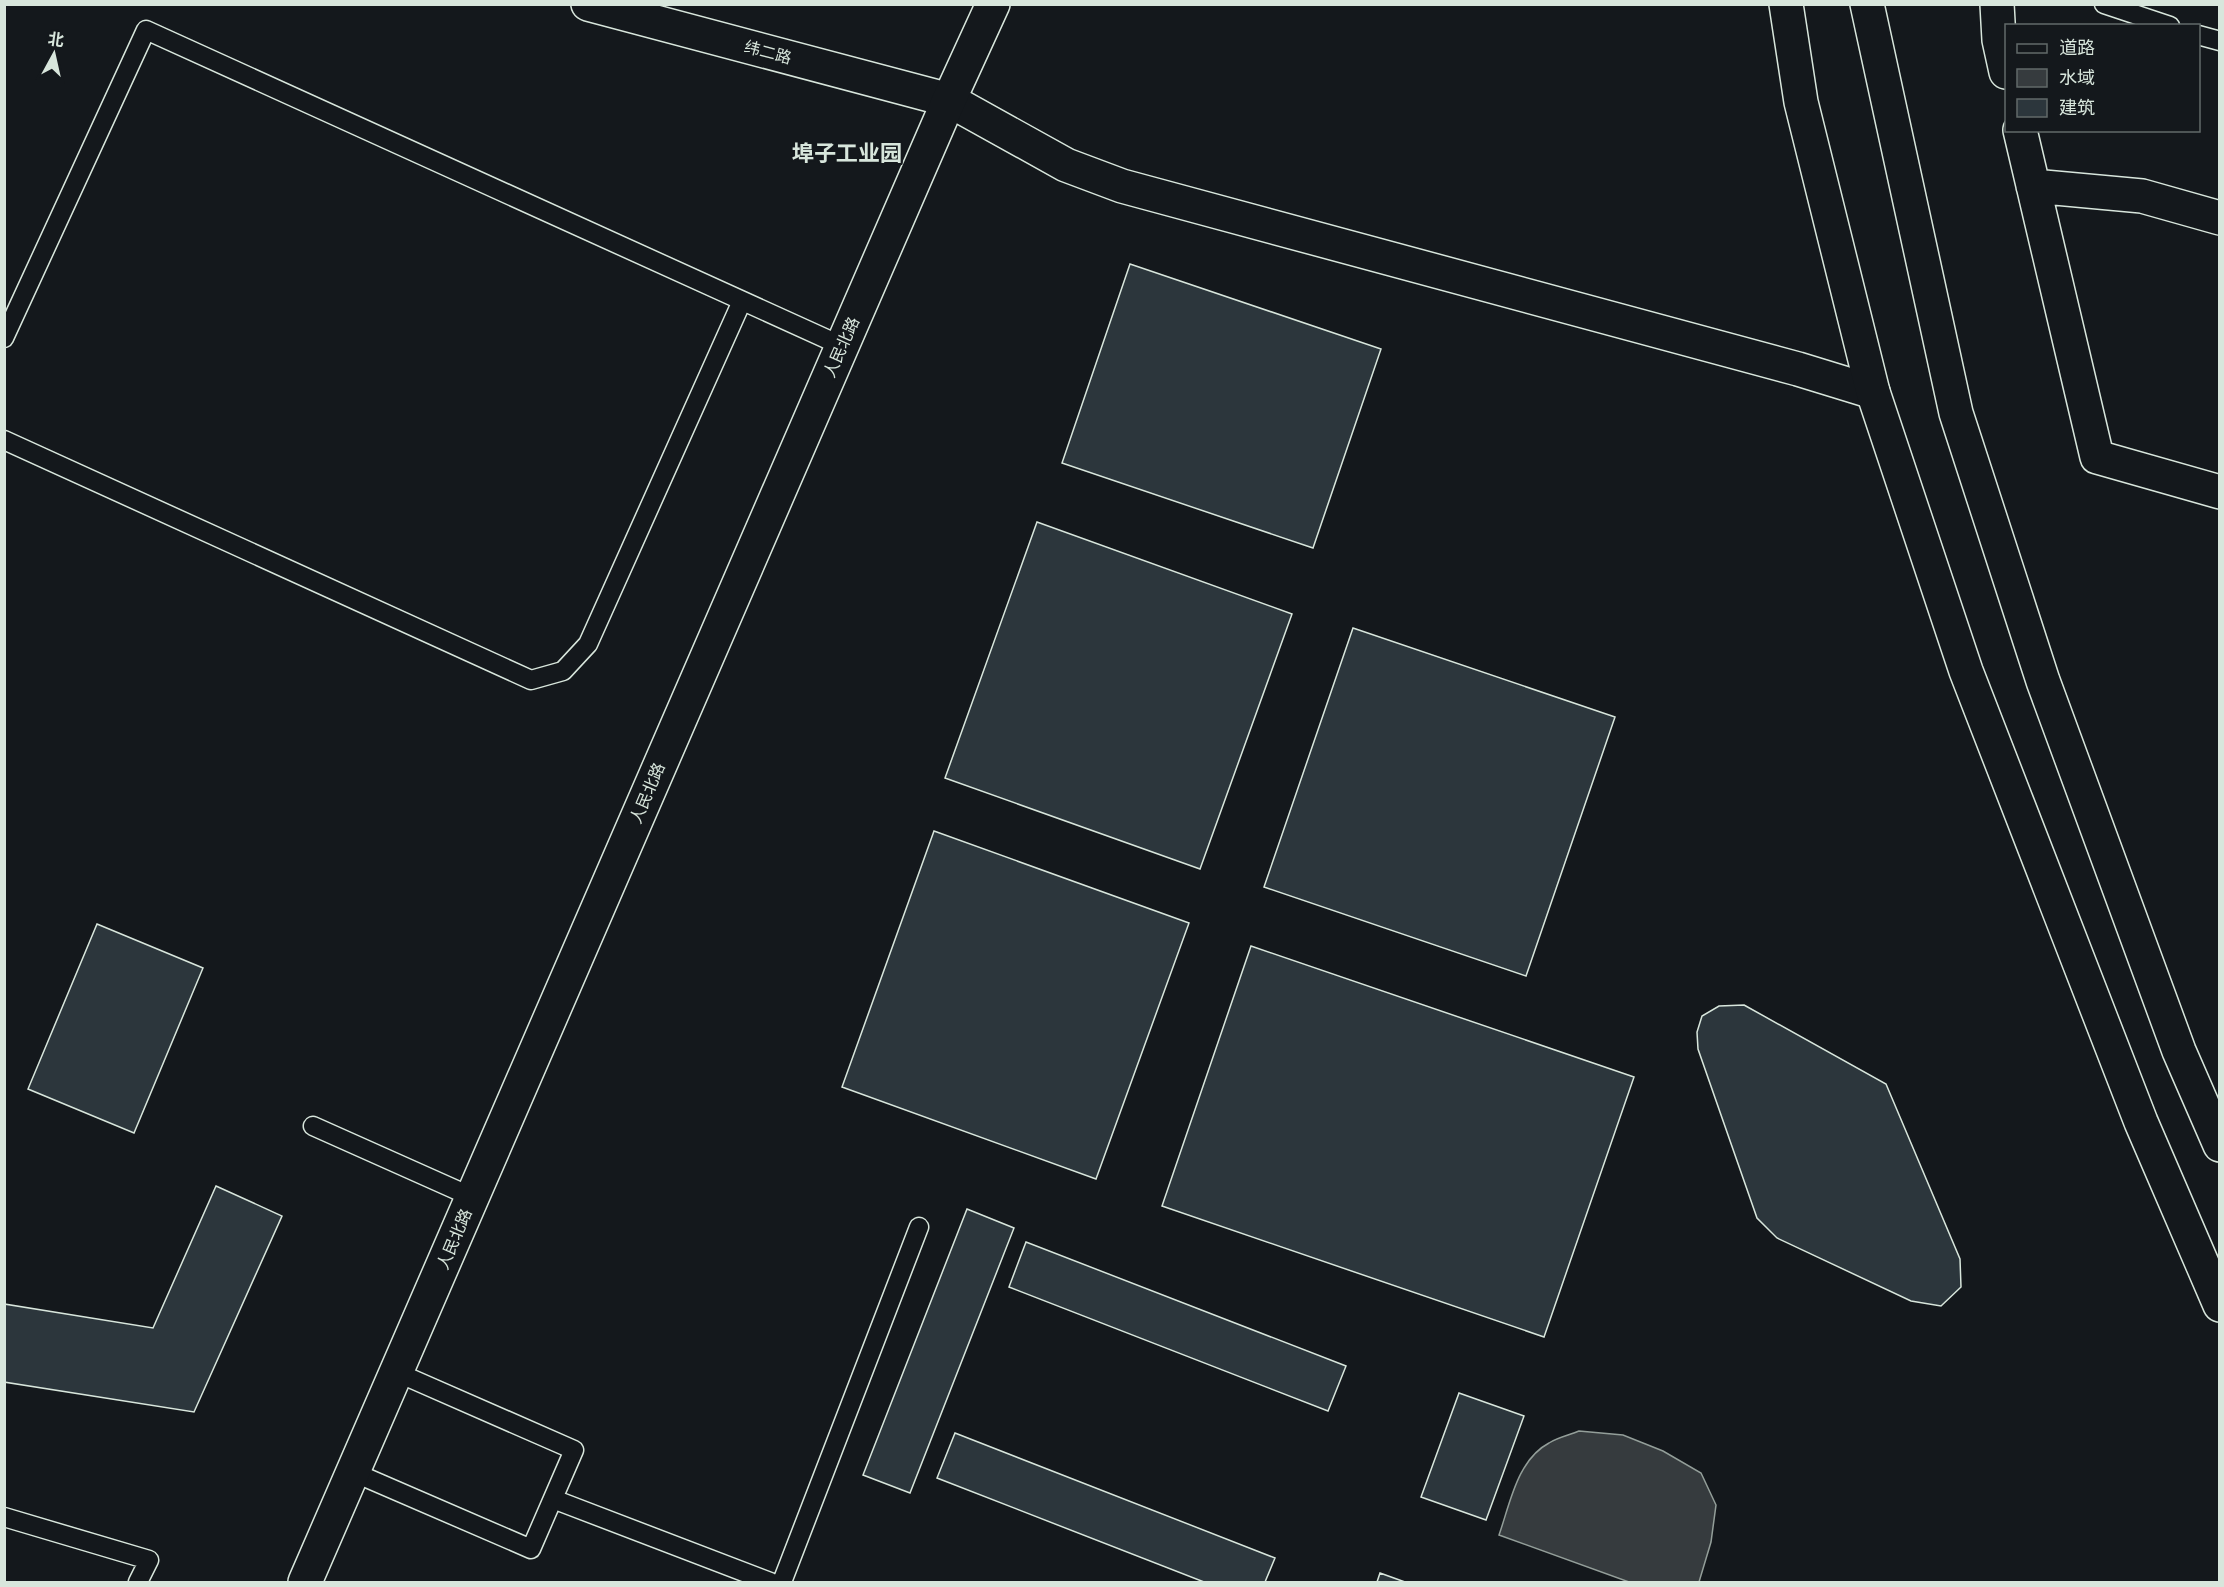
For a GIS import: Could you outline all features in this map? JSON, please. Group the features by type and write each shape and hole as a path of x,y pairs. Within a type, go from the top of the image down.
{"main road":[{"name":"纬二路","path":"588,4 949,100 1066,165 1122,186 1798,369 1873,392"},
{"name":"人民北路","path":"305,1582 949,100 993,4"},
{"path":"1786,4 1801,102 1873,392 1971,682 2142,1122 2220,1305"},
{"path":"1867,4 1956,412 2043,681 2179,1051 2220,1145"},
{"path":"1997,4 1999,40 2005,64"},
{"path":"2020,132 2097,458 2220,492"},
{"path":"2033,186 2142,196 2220,218"}],"lane":[{"path":"2104,4 2164,24"},
{"path":"4,338 146,30 842,346"},
{"path":"2200,35 2220,41"},
{"path":"4,440 531,680 563,671 588,644 742,301"},
{"path":"313,1126 472,1197"},
{"path":"782,1582 919,1227"},
{"path":"353,1472 531,1550 553,1499 574,1450 396,1372"},
{"path":"553,1499 770,1582"},
{"path":"4,1517 149,1560 138,1582"}],"water":[{"path":"1579,1431 1623,1435 1663,1451 1701,1473 1716,1505 1711,1542 1699,1582 1629,1582 1499,1535 1516,1484 1529,1460 1553,1441"}],"building":[{"path":"1130,264 1381,349 1313,548 1062,463"},
{"path":"1037,522 1292,614 1200,869 945,778"},
{"path":"1353,628 1615,717 1526,976 1264,887"},
{"path":"934,831 1189,923 1096,1179 842,1087"},
{"path":"97,924 203,968 134,1133 28,1089"},
{"path":"1251,946 1634,1077 1544,1337 1162,1206"},
{"path":"1744,1005 1886,1084 1960,1259 1961,1287 1941,1306 1911,1301 1777,1238 1757,1218 1698,1049 1697,1032 1702,1016 1719,1006"},
{"path":"216,1186 282,1216 194,1412 4,1382 4,1304 153,1328"},
{"path":"967,1209 1014,1228 910,1493 863,1475"},
{"path":"1026,1242 1346,1366 1328,1411 1009,1287"},
{"path":"1459,1393 1524,1416 1486,1520 1421,1497"},
{"path":"955,1433 1275,1558 1265,1582 1204,1582 937,1478"},
{"path":"1380,1573 1405,1582 1377,1582"}],"district":[{"name":"埠子工业园","path":"847,153"}]}
